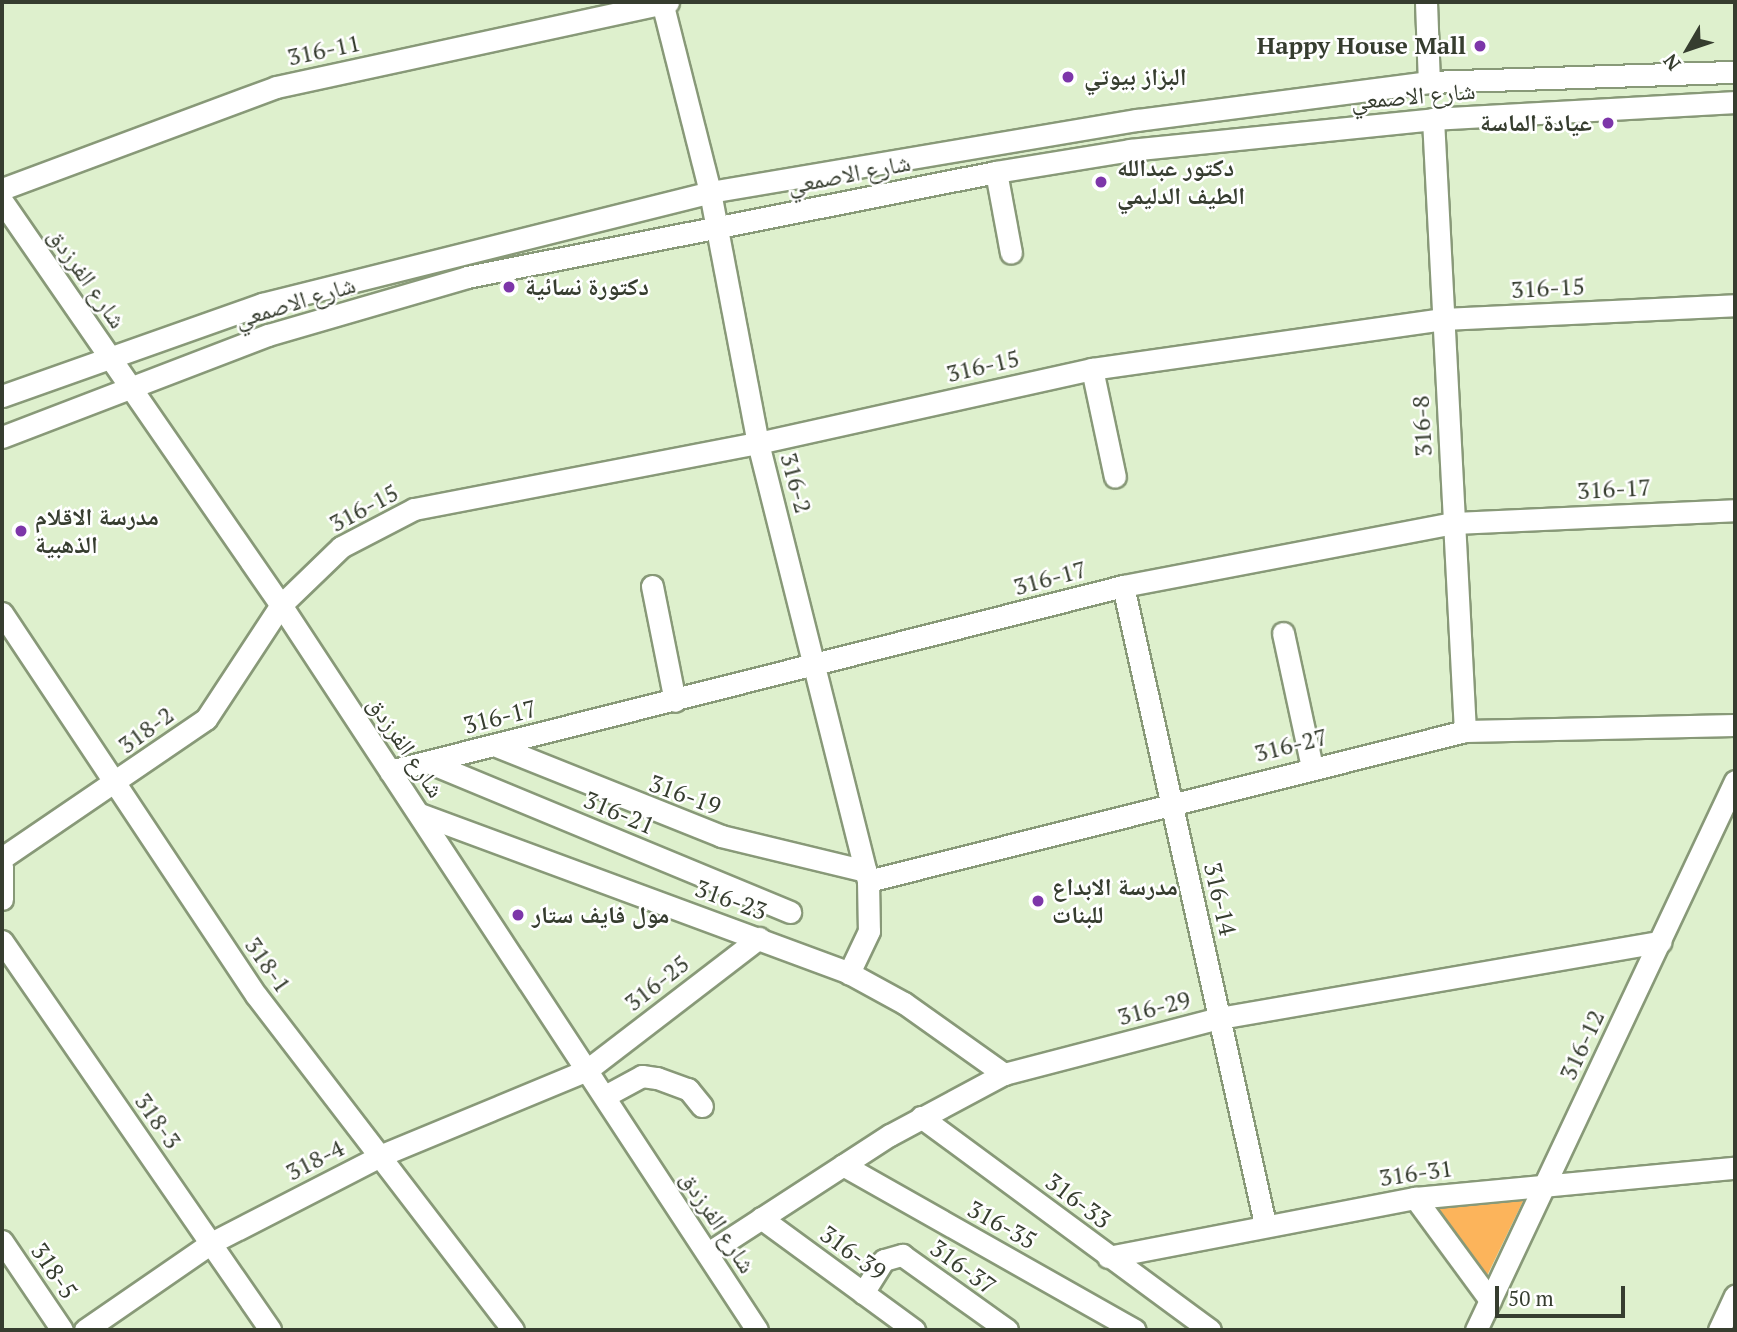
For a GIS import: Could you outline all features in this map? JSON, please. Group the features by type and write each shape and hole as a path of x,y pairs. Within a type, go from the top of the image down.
{"street":[{"name":"316-11","path":"2,189 276,87 664,2"},
{"name":"316-2","path":"664,2 710,192 758,443 817,666 867,876 869,931 849,973"},
{"path":"1426,2 1429,82"},
{"name":"شارع الاصمعي","path":"2,396 108,356 262,304 454,251 710,192 1136,120 1429,82 1735,72"},
{"name":"شارع الاصمعي","path":"2,437 129,385 268,335 467,277 996,172 1130,150 1433,119 1735,102"},
{"name":"316-8","path":"1433,119 1465,731"},
{"path":"996,172 1011,253"},
{"name":"شارع الفرزدق","path":"2,201 11,231 129,385 281,605 757,1330"},
{"name":"316-15","path":"281,605 341,547 414,509 758,443 1092,369 1443,319 1735,305"},
{"path":"1092,369 1115,477"},
{"name":"316-17","path":"390,771 817,666 1123,586 1454,523 1735,510"},
{"path":"652,586 675,701"},
{"name":"316-14","path":"1123,586 1265,1224"},
{"name":"318-2","path":"2,858 114,785 206,719 281,605"},
{"name":"318-1","path":"2,613 256,995 382,1155 513,1330"},
{"path":"1283,633 1312,767"},
{"name":"316-27","path":"867,876 1465,731 1735,725"},
{"name":"316-19","path":"494,746 721,836 867,876"},
{"name":"316-21","path":"428,762 790,912"},
{"name":"316-12","path":"1476,1330 1735,781"},
{"name":"316-23","path":"420,814 849,973 904,1003 1004,1074"},
{"path":"2,866 2,899"},
{"name":"316-25","path":"587,1070 759,938"},
{"name":"318-3","path":"2,941 271,1330"},
{"name":"316-29","path":"708,1253 921,1117 1004,1074 1219,1018 1660,942"},
{"name":"318-4","path":"85,1330 211,1243 382,1155 587,1070"},
{"path":"605,1096 642,1076 676,1082 702,1106"},
{"name":"316-33","path":"921,1117 1108,1257 1209,1326"},
{"name":"316-35","path":"843,1165 1135,1330"},
{"name":"316-31","path":"1108,1257 1265,1224 1415,1199 1545,1184 1735,1168"},
{"path":"1415,1199 1490,1300"},
{"name":"316-39","path":"761,1218 914,1330"},
{"name":"318-5","path":"2,1241 62,1330"},
{"name":"316-37","path":"863,1293 884,1261 902,1255 1007,1330"},
{"path":"1719,1330 1735,1295"}],"shaded area":[{"path":"1525,1197 1486,1278 1436,1214 1435,1205"}],"place":[{"name":"Happy House Mall","path":"1480,46"},
{"name":"البزاز بيوتي","path":"1068,77"},
{"name":"عيادة الماسة","path":"1608,123"},
{"name":"دكتور عبدالله الطيف الدليمي","path":"1101,182"},
{"name":"دكتورة نسائية","path":"509,287"},
{"name":"مدرسة الاقلام الذهبية","path":"21,531"},
{"name":"مدرسة الابداع للبنات","path":"1038,901"},
{"name":"مول فايف ستار","path":"518,915"}]}
